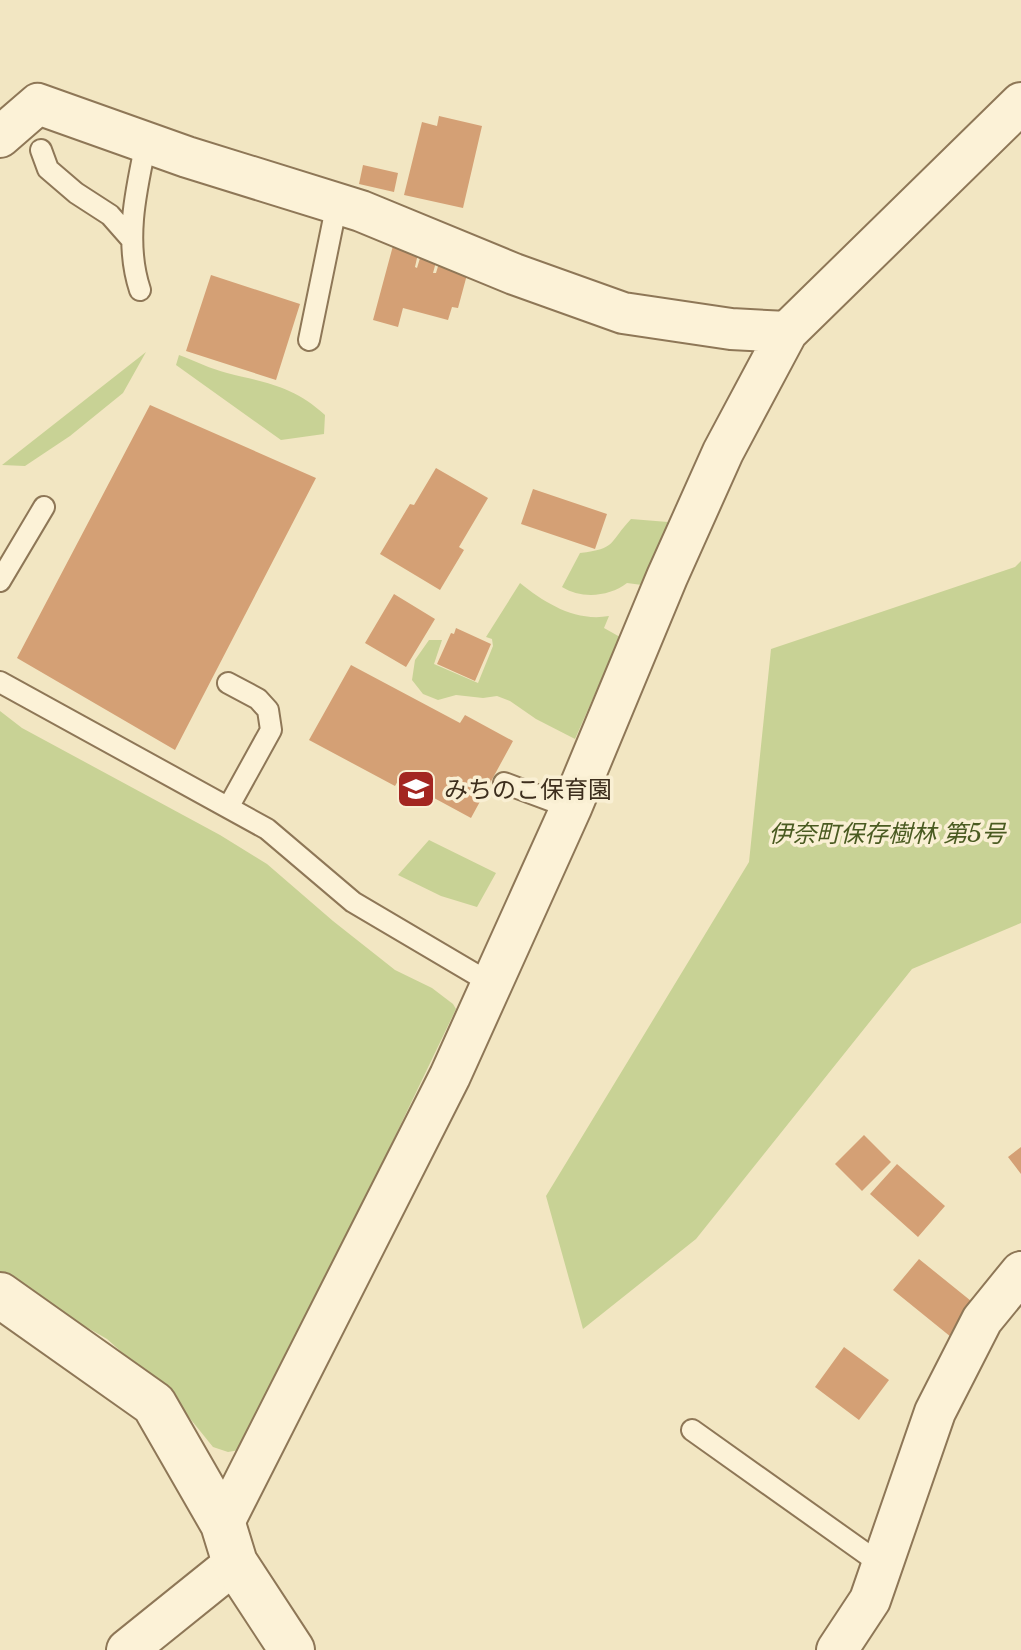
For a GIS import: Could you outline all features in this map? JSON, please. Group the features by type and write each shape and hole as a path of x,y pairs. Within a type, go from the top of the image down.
{"street":[{"path":"127,1650 229,1544 492,984 723,452 787,332 1021,103"},
{"path":"0,137 38,104 146,143 337,203 514,274 623,313 731,329 787,332"},
{"path":"837,1650 870,1600 935,1412 982,1320 1021,1272"},
{"path":"0,1295 154,1404 229,1544 292,1650"}],"lane":[{"path":"140,290 135,276 132,240 136,191 146,143"},
{"path":"41,150 48,169 76,193 110,215 132,240"},
{"path":"309,340 337,203"},
{"path":"0,581 44,507"},
{"path":"0,682 267,829 353,902 492,984"},
{"path":"228,683 258,699 268,710 271,730 229,806"},
{"path":"504,783 571,808"},
{"path":"692,1430 882,1565"}],"green space":[{"path":"146,352 123,393 70,436 25,466 2,465"},
{"path":"179,355 221,371 279,387 302,398 325,415 324,434 281,440 176,365"},
{"path":"631,519 668,522 642,585 627,583 595,595 562,587 580,553 607,547"},
{"name":"伊奈町保存樹林 第5号","path":"1021,561 1021,923 912,969 696,1239 583,1329 546,1196 749,862 771,649 1015,567"},
{"path":"520,583 561,609 584,616 609,616 604,628 620,637 575,739 497,696 456,695 438,700 423,694 412,680 415,660 429,640 442,640 434,664 478,683 493,646 492,639 486,637"},
{"path":"0,711 22,728 220,835 267,864 395,970 432,988 456,1009 245,1449 228,1452 213,1447 175,1400 107,1339 0,1277"},
{"path":"429,840 496,873 477,907 441,896 398,875"}],"building":[{"path":"439,116 482,126 463,208 404,195 422,122 437,126"},
{"path":"363,165 398,173 394,192 359,184"},
{"path":"394,242 419,249 417,268 420,258 436,262 433,273 436,273 439,263 468,271 458,308 452,307 448,320 403,308 398,327 373,320"},
{"path":"211,275 300,304 276,380 186,351"},
{"path":"150,405 316,478 175,750 17,658"},
{"path":"436,468 488,498 459,547 464,550 440,590 380,554"},
{"path":"533,489 607,514 595,549 521,524"},
{"path":"394,594 435,619 406,667 365,643"},
{"path":"456,628 491,644 475,681 437,664"},
{"path":"351,665 460,723 465,715 513,741 471,818 399,779 395,786 309,740"},
{"path":"864,1135 891,1162 862,1191 835,1164"},
{"path":"1021,1147 1021,1174 1008,1157"},
{"path":"897,1164 945,1206 918,1237 870,1194"},
{"path":"919,1259 976,1305 951,1337 893,1290"},
{"path":"844,1347 889,1380 859,1420 815,1387"}],"place":[{"name":"みちのこ保育園","path":"416,789"}]}
